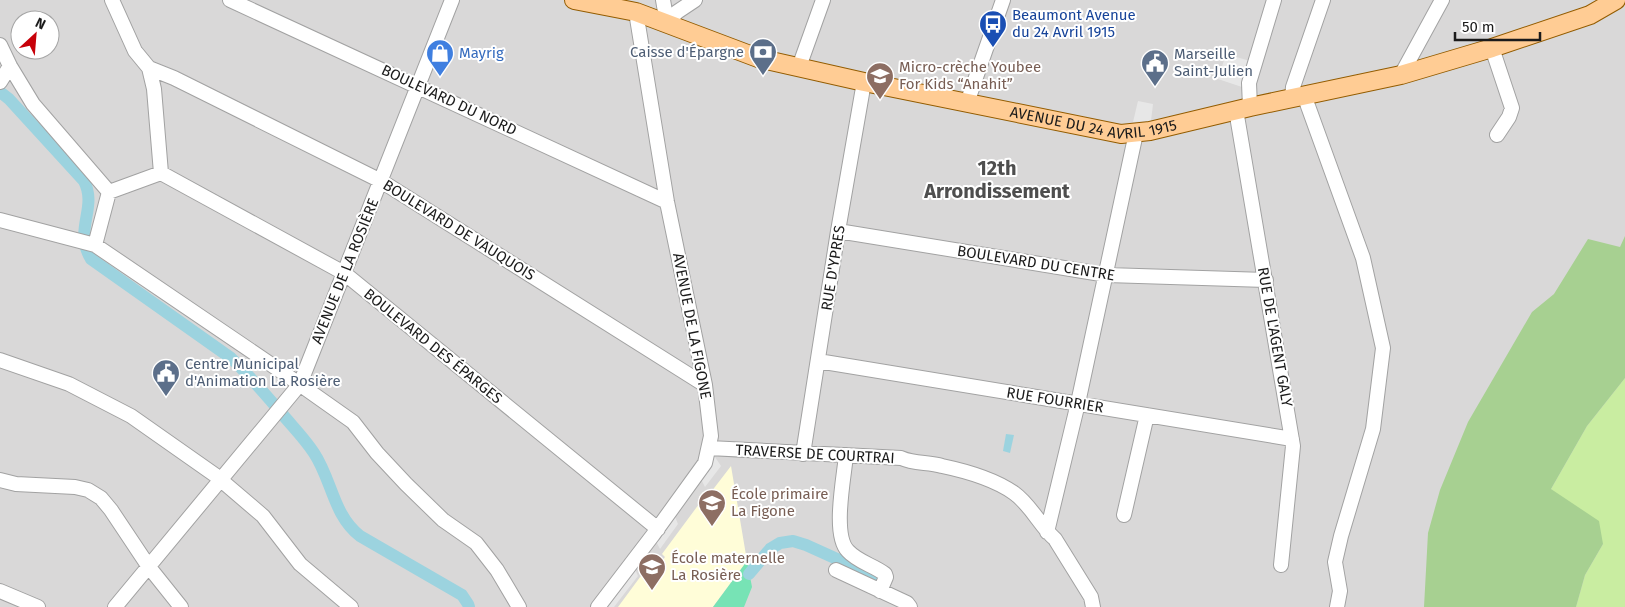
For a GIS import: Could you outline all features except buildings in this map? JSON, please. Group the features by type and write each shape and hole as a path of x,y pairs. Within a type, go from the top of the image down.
{"main road":[{"name":"AVENUE DU 24 AVRIL 1915","path":"574,0 636,12 758,58 864,82 1117,134 1136,133 1298,96 1401,75 1492,48 1590,15 1617,2"}],"street":[{"path":"88,243 109,192 161,173 154,89 149,68 135,50 112,0"},
{"name":"BOULEVARD DU NORD","path":"230,0 667,202"},
{"name":"AVENUE DE LA ROSIÈRE","path":"115,607 300,384 452,0"},
{"path":"664,0 667,23"},
{"path":"667,23 677,12 695,0"},
{"path":"799,67 823,0"},
{"path":"967,103 1003,0"},
{"name":"RUE DE L'AGENT GALY","path":"1274,0 1243,109 1266,280 1293,446 1281,565"},
{"path":"1323,0 1293,87 1363,258 1383,348 1373,429 1335,562 1340,591 1337,607"},
{"path":"1401,75 1442,0"},
{"name":"AVENUE DE LA FIGONE","path":"598,607 658,529 705,463 709,448 710,421 705,385 667,202 636,12"},
{"path":"0,45 10,66 33,104 109,192"},
{"path":"1492,48 1512,108 1509,117 1497,135"},
{"path":"0,82 10,66"},
{"name":"BOULEVARD DE VAUQUOIS","path":"149,68 174,78 381,181 705,385"},
{"name":"RUE D'YPRES","path":"802,454 864,82"},
{"path":"1047,532 1107,275 1136,133"},
{"name":"BOULEVARD DES ÉPARGES","path":"161,173 344,273 658,529"},
{"path":"0,220 88,243 300,384 353,422 377,453 406,484 443,520 476,543 497,570 519,607"},
{"name":"BOULEVARD DU CENTRE","path":"838,231 1107,275 1266,280"},
{"path":"0,360 69,384 131,416 221,480 263,516 300,564 351,607"},
{"name":"RUE FOURRIER","path":"818,361 1292,439"},
{"path":"1124,515 1147,415"},
{"name":"TRAVERSE DE COURTRAI","path":"709,448 901,458 909,462 941,465 1000,485 1015,493 1055,539 1091,597 1093,607"},
{"path":"846,455 840,518 842,543 856,559 881,571 883,584"},
{"path":"0,480 16,484 75,487 101,498 149,567 181,607"},
{"path":"836,570 883,584 910,607"},
{"path":"0,591 38,607"}],"shaded area":[{"path":"0,0 1625,0 1625,607 0,607"},
{"path":"1226,54 1250,61 1242,87 1218,79"},
{"path":"1138,101 1153,104 1151,121 1133,122"},
{"path":"709,448 721,466 705,487 698,473"},
{"name":"École primaire La Figone","path":"731,466 747,561 713,607 618,607 646,569 652,574 665,557 662,554 702,500 699,497 703,492 708,496"},
{"path":"672,509 678,524 660,549 653,535"},
{"path":"632,563 638,576 614,607 598,607"}],"green space":[{"path":"1625,236 1625,378 1587,426 1551,489 1599,521 1603,544 1585,575 1576,607 1424,607 1428,533 1440,490 1468,422 1532,312 1554,294 1588,239 1620,247"},
{"path":"1625,378 1625,607 1576,607 1585,575 1603,544 1551,489 1587,426"},
{"path":"747,561 752,587 744,607 713,607"}],"water":[{"path":"1006,434 1014,435 1010,453 1003,451"}],"waterway":[{"path":"0,92 9,99 84,181 88,191 88,210 84,238 91,259 231,358 258,386 310,448 320,463 338,508 351,528 360,536 462,595 469,607"},
{"path":"749,574 770,549 780,543 793,541 879,578"}],"place":[{"name":"Beaumont Avenue du 24 Avril 1915","path":"993,48"},
{"name":"Caisse d'Épargne","path":"763,76"},
{"name":"Mayrig","path":"440,77"},
{"name":"Marseille Saint-Julien","path":"1155,87"},
{"name":"Micro-crèche Youbee For Kids “Anahit”","path":"880,100"},
{"name":"Centre Municipal d'Animation La Rosière","path":"166,397"},
{"name":"École primaire La Figone","path":"712,527"},
{"name":"École maternelle La Rosière","path":"652,591"}],"district":[{"name":"12th Arrondissement","path":"997,180"}]}
